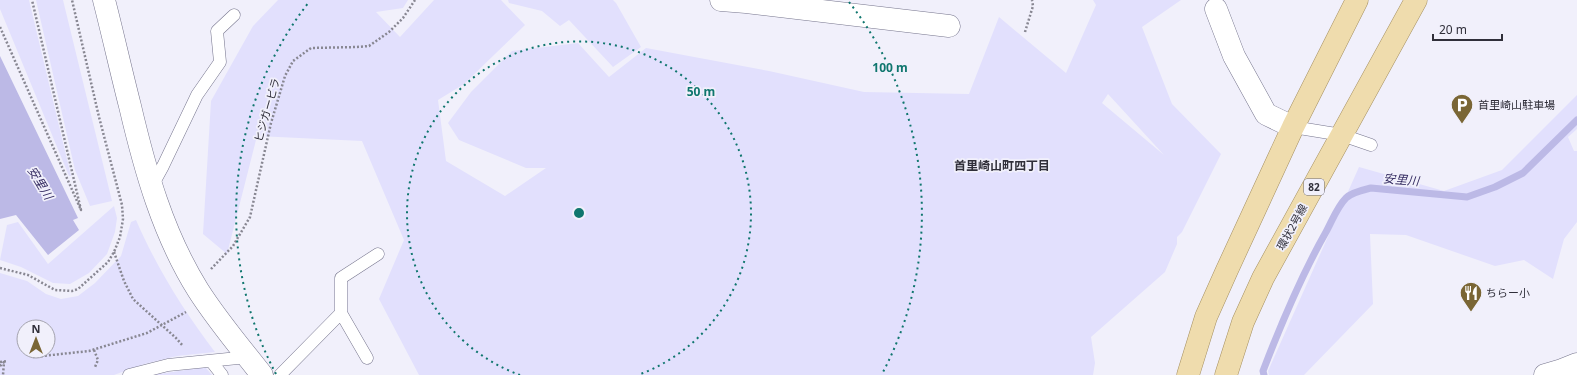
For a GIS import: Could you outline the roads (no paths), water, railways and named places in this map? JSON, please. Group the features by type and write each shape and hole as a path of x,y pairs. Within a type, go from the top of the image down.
{"main road":[{"path":"1188,375 1206,317 1293,127 1357,0"},
{"name":"環状2号線","path":"1226,375 1243,322 1263,278 1416,0"}],"street":[{"path":"104,0 143,160 159,209 176,249 198,290 262,375"},
{"path":"721,0 746,1 949,26"},
{"path":"1216,9 1234,56 1266,114 1293,127"},
{"path":"1545,375 1577,364"}],"lane":[{"path":"152,186 196,95 220,62 217,31 234,15"},
{"path":"1293,127 1342,135 1371,145"},
{"path":"367,358 341,313 341,278 378,254"},
{"path":"280,375 341,313"},
{"path":"129,375 168,365 248,357"},
{"path":"211,361 222,375"}],"water":[{"path":"0,56 78,218 73,220 79,230 48,255 16,215 0,219"}],"waterway":[{"name":"安里川","path":"1264,375 1263,371 1270,353 1300,283 1337,210 1348,196 1371,188 1467,197 1495,187 1523,173 1577,120"}],"place":[{"name":"首里崎山駐車場","path":"1462,124"},
{"name":"ちらー小","path":"1471,312"}],"district":[{"name":"首里崎山町四丁目","path":"1002,166"}]}
